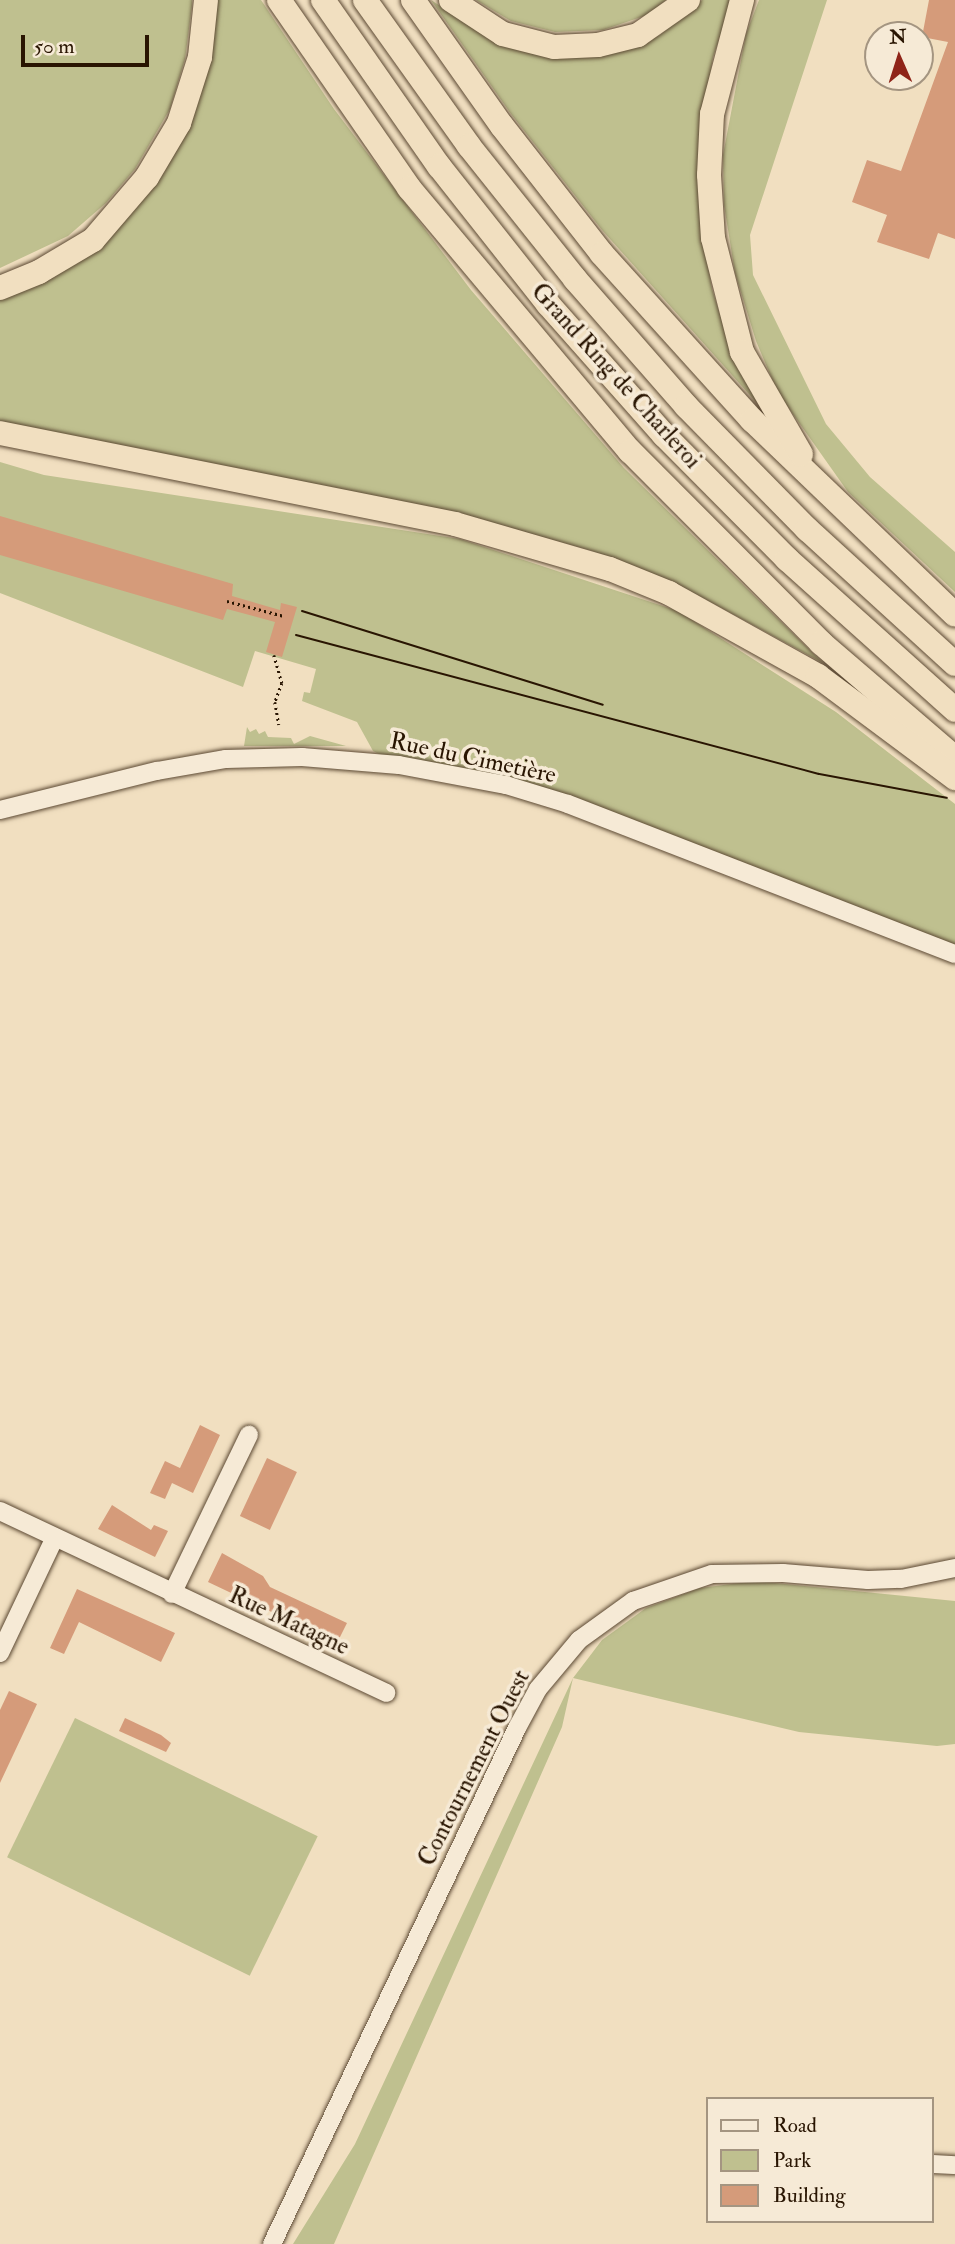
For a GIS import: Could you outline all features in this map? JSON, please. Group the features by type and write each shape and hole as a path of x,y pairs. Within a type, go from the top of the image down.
{"highway":[{"path":"0,288 39,272 93,240 147,177 179,123 200,57 206,0"},
{"path":"279,0 409,188 630,452 821,643 955,758"},
{"name":"Grand Ring de Charleroi","path":"323,0 439,166 548,304 664,435 787,559 955,710"},
{"name":"Grand Ring de Charleroi","path":"365,0 486,167 575,279 685,407 807,529 955,664"},
{"path":"413,0 502,126 602,254 752,420 955,615"},
{"path":"451,0 503,34 554,47 598,46 638,35 688,0"},
{"path":"742,0 712,114 709,175 713,238 742,352 824,491"},
{"path":"0,433 456,524 610,569 681,599 818,676 955,778"}],"street":[{"name":"Rue du Cimetière","path":"0,810 157,771 226,759 302,757 399,765 506,785 568,804 955,954"},
{"path":"173,1594 249,1435"},
{"name":"Rue Matagne","path":"0,1511 386,1693"},
{"path":"0,1653 55,1537"},
{"name":"Contournement Ouest","path":"272,2244 517,1728 538,1689 579,1640 633,1601 712,1574 783,1573 868,1580 901,1579 955,1569"},
{"path":"934,2164 955,2165"}],"path":[{"path":"227,601 284,616"},
{"path":"274,655 282,684 275,702 279,725"}],"green space":[{"path":"0,0 192,0 192,6 185,59 170,109 135,169 106,203 68,236 0,268"},
{"path":"217,0 261,0 334,109 471,290 624,468 823,663 677,584 592,551 503,526 0,422 0,295 114,229 165,171 194,113"},
{"path":"431,0 451,13 620,51 660,35 702,0 733,0 713,57 704,114 702,230 712,289 730,346 757,403 602,230 511,114"},
{"path":"476,0 666,0 647,15 603,30 555,32 511,21"},
{"path":"759,0 827,0 750,235 753,275 826,424 870,477 955,552 955,592 848,492 778,393 756,341 735,273 724,205 723,155 746,34"},
{"path":"0,462 44,475 460,539 678,611 836,712 955,804 955,945 574,798 511,779 381,755 373,751 357,722 302,701 304,692 310,693 316,669 255,651 243,687 0,593"},
{"path":"247,727 250,732 256,729 259,734 265,731 268,737 291,738 294,744 310,736 346,746 244,746"},
{"path":"755,1581 955,1601 955,1744 937,1746 799,1732 573,1678 602,1640 646,1608 700,1588"},
{"path":"573,1678 562,1727 334,2244 293,2244 355,2144"},
{"path":"75,1718 318,1836 250,1976 7,1857"}],"building":[{"path":"929,0 955,0 955,239 938,233 929,259 877,242 887,215 852,202 867,160 901,171 930,91 934,91 934,80 948,42 934,39 934,21 925,21"},
{"path":"0,516 233,584 232,596 280,610 281,603 297,607 282,657 266,652 275,622 227,609 223,620 0,555"},
{"path":"200,1425 220,1435 193,1493 172,1483 165,1499 150,1493 165,1461 180,1468"},
{"path":"267,1458 297,1472 270,1530 240,1516"},
{"path":"112,1505 151,1530 154,1525 168,1531 155,1557 98,1529"},
{"path":"222,1553 263,1576 270,1587 347,1623 337,1643 208,1582"},
{"path":"77,1589 175,1633 161,1662 79,1622 64,1654 50,1648"},
{"path":"9,1691 37,1704 0,1783 0,1710"},
{"path":"125,1718 161,1735 171,1743 166,1752 119,1731"}],"tram line":[{"path":"302,611 603,705"},
{"path":"296,635 819,774 947,798"}]}
